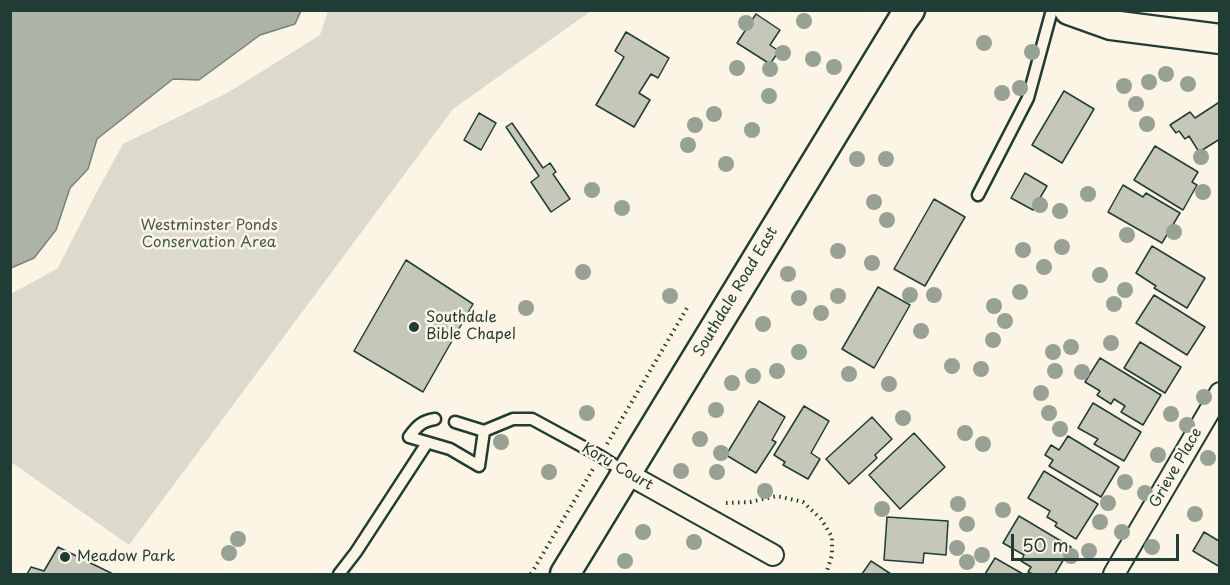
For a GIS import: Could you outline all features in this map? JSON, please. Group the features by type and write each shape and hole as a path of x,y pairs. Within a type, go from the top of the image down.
{"main road":[{"name":"Southdale Road East","path":"565,574 910,10"},
{"path":"1069,10 1110,25 1220,39"}],"street":[{"name":"Grieve Place","path":"1114,574 1220,393"},
{"name":"Koru Court","path":"626,472 773,555"}],"lane":[{"path":"978,195 1028,98 1052,10"},
{"path":"435,419 417,426 409,437 450,449 479,466 484,431 455,422"},
{"name":"Koru Court","path":"484,431 513,419 532,419 626,472"},
{"path":"339,574 356,552 427,443"}],"path":[{"path":"718,501 726,504 750,502 777,496 803,502 822,519 832,537 832,555 826,574"}],"green space":[{"name":"Westminster Ponds Conservation Area","path":"328,11 591,11 453,109 129,545 11,462 11,294 58,268 123,144 229,92 320,35"}],"shaded area":[{"path":"10,11 301,11 295,24 260,35 199,80 173,79 97,139 88,169 70,188 56,230 34,258 11,268"}],"building":[{"path":"756,14 780,30 770,45 779,51 770,64 737,43"},
{"path":"626,32 669,58 658,78 651,74 639,93 650,100 634,127 596,105 624,57 615,51"},
{"path":"1064,91 1094,109 1062,163 1032,145"},
{"path":"1218,103 1220,106 1220,139 1199,152 1189,136 1185,139 1170,125 1190,112 1195,118"},
{"path":"479,113 496,123 481,150 464,140"},
{"path":"512,123 543,168 550,163 556,172 553,174 570,199 551,212 531,182 539,176 506,127"},
{"path":"1155,146 1198,172 1192,182 1197,185 1183,210 1134,180"},
{"path":"1025,173 1047,186 1033,210 1011,198"},
{"path":"1123,185 1143,197 1146,193 1180,213 1162,243 1108,212"},
{"path":"934,199 965,217 925,286 894,269"},
{"path":"1152,246 1205,278 1187,308 1154,288 1156,286 1136,273"},
{"name":"Southdale Bible Chapel","path":"406,260 473,304 423,392 354,351"},
{"path":"878,287 910,305 874,368 842,349"},
{"path":"1154,295 1205,327 1187,355 1136,323"},
{"path":"1140,342 1181,367 1165,393 1124,368"},
{"path":"1100,358 1161,395 1143,425 1121,412 1125,406 1114,399 1111,404 1097,395 1100,391 1085,382"},
{"path":"759,401 785,417 772,440 776,442 756,473 726,455"},
{"path":"1093,403 1141,432 1124,461 1094,444 1098,439 1078,428"},
{"path":"804,406 829,421 811,453 820,459 808,479 783,465 785,462 774,455"},
{"path":"872,417 892,439 875,455 877,458 849,484 826,459"},
{"path":"914,433 945,467 900,509 869,475"},
{"path":"1068,436 1119,467 1101,497 1049,466 1053,460 1045,455 1051,445 1059,450"},
{"path":"1044,471 1098,504 1076,539 1055,526 1057,523 1047,517 1050,511 1028,498"},
{"path":"1019,516 1071,547 1055,574 1028,572 1031,567 1021,561 1024,555 1003,543"},
{"path":"887,517 948,521 946,555 924,553 923,563 884,560"},
{"path":"1204,532 1219,541 1220,539 1220,567 1193,551"},
{"name":"Meadow Park","path":"58,547 113,574 27,574 31,567 44,571"},
{"path":"995,558 1023,574 985,574"},
{"path":"871,561 891,574 862,574"}],"place":[{"name":"Southdale Bible Chapel","path":"414,327"},
{"name":"Meadow Park","path":"65,557"}]}
